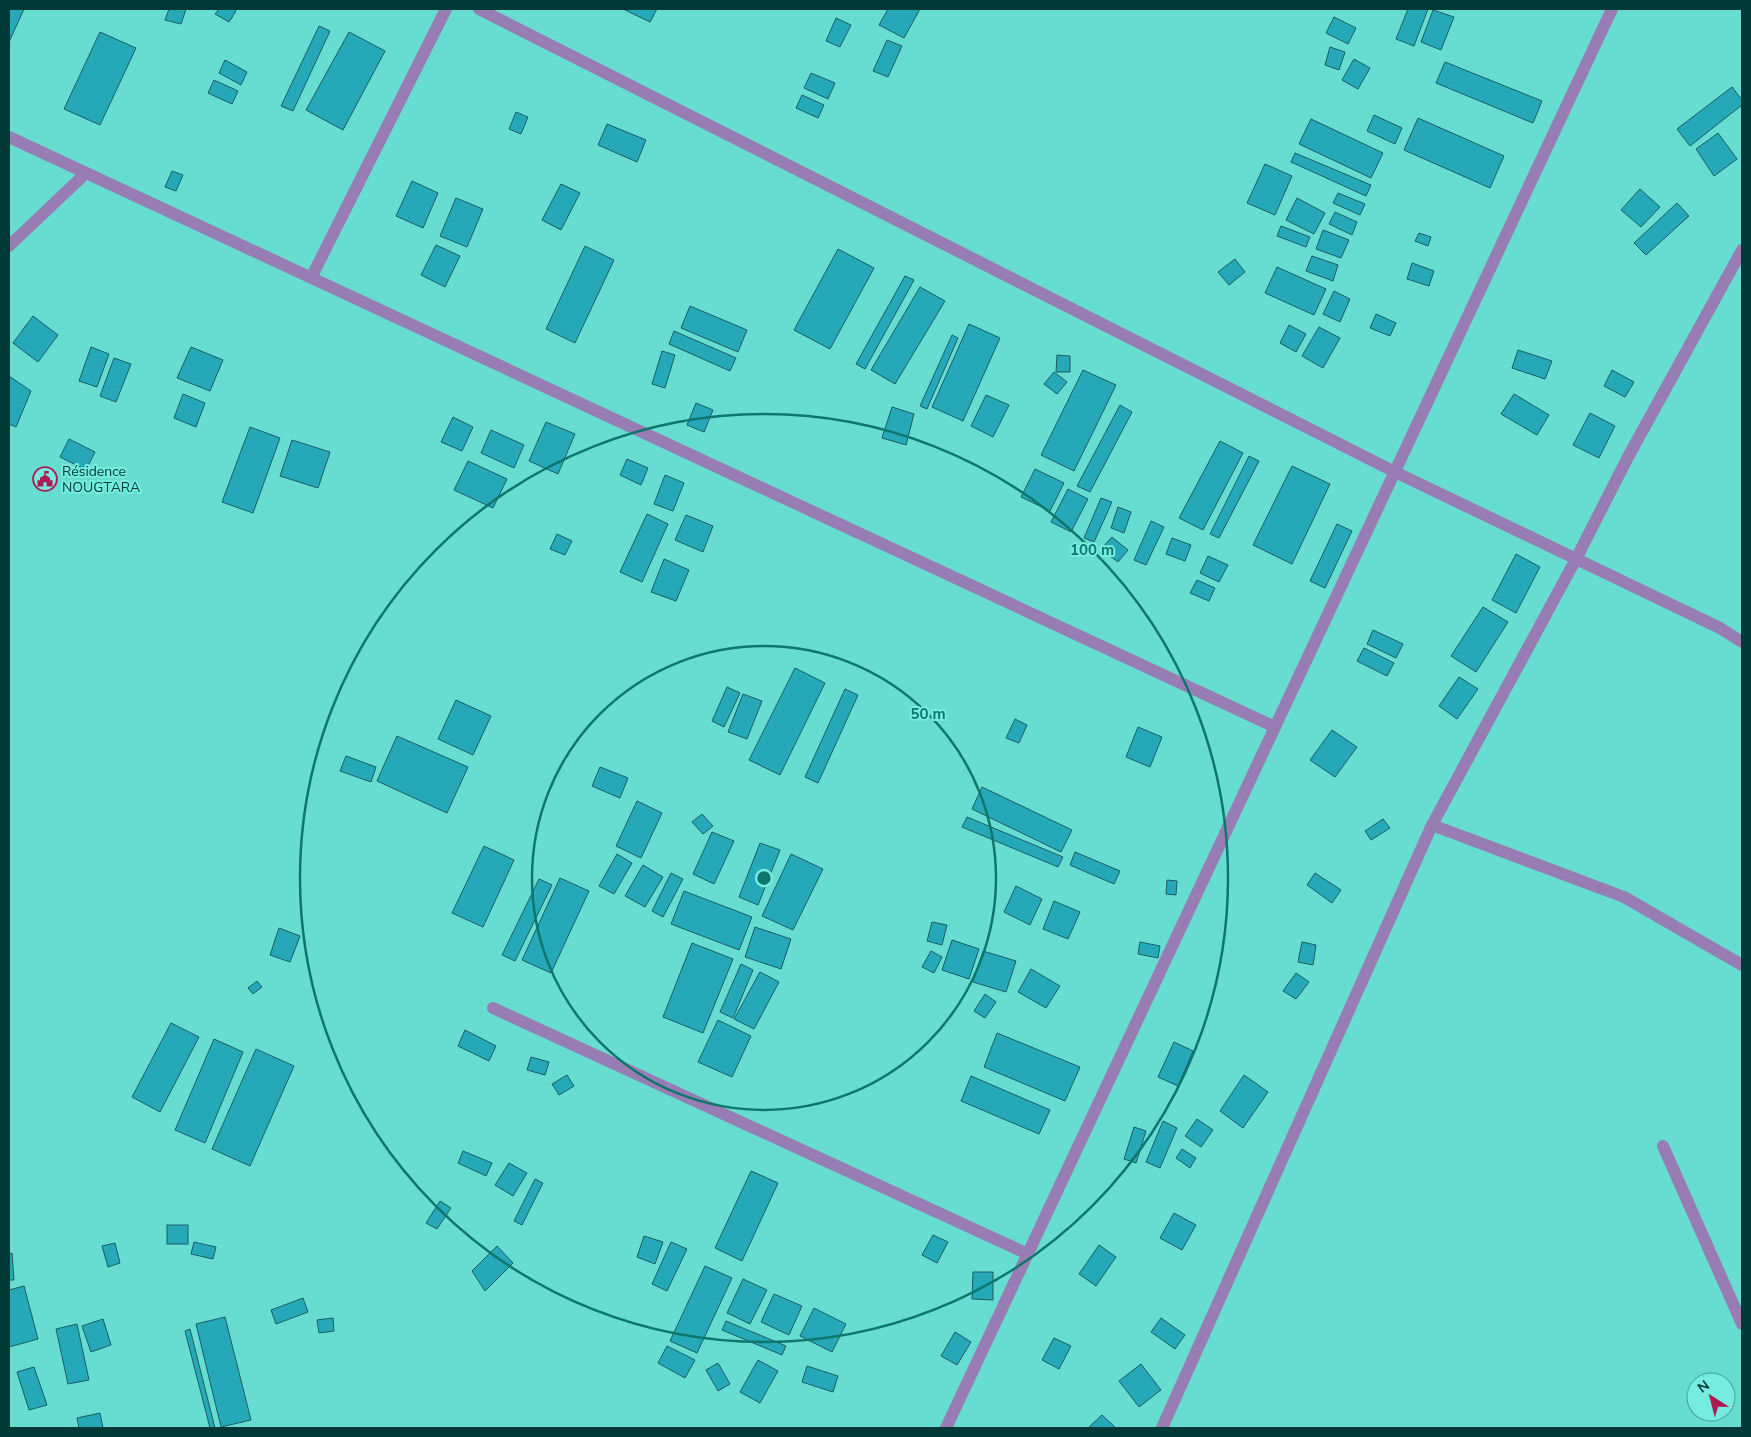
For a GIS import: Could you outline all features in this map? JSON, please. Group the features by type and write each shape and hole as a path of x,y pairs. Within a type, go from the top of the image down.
{"street":[{"path":"311,278 446,9"},
{"path":"479,9 1395,472 1720,628 1742,642"},
{"path":"946,1428 1612,9"},
{"path":"9,137 1275,727"},
{"path":"9,246 86,173"},
{"path":"1162,1428 1432,825 1576,559 1628,457 1742,250"},
{"path":"1432,825 1624,897 1742,965"},
{"path":"493,1008 1028,1254"},
{"path":"1663,1146 1742,1324"}],"building":[{"path":"9,9 24,9 9,42"},
{"path":"169,9 186,9 181,24 165,20"},
{"path":"219,9 233,9 236,11 229,22 215,14"},
{"path":"623,9 657,9 650,22"},
{"path":"888,9 920,9 904,38 879,25"},
{"path":"1408,9 1428,9 1414,46 1396,39"},
{"path":"1433,10 1454,17 1441,50 1421,42"},
{"path":"1334,17 1356,28 1348,44 1326,33"},
{"path":"836,18 851,25 840,47 826,41"},
{"path":"319,26 330,31 293,111 281,106"},
{"path":"100,32 136,48 100,125 64,109"},
{"path":"349,32 385,51 343,130 306,110"},
{"path":"887,40 902,46 888,77 873,71"},
{"path":"1330,47 1345,52 1339,70 1325,65"},
{"path":"1354,59 1370,68 1358,89 1342,80"},
{"path":"225,60 247,72 241,85 219,73"},
{"path":"1445,62 1542,101 1533,123 1436,83"},
{"path":"811,73 835,83 828,99 804,88"},
{"path":"214,80 238,91 232,104 208,93"},
{"path":"1732,87 1742,100 1742,105 1690,146 1677,129"},
{"path":"802,95 824,105 818,118 796,108"},
{"path":"516,112 528,117 521,134 509,129"},
{"path":"1374,115 1402,128 1395,144 1367,131"},
{"path":"1418,118 1504,156 1490,188 1404,150"},
{"path":"1311,119 1383,153 1371,178 1299,144"},
{"path":"607,124 646,140 637,162 598,145"},
{"path":"1718,133 1737,159 1714,176 1696,149"},
{"path":"1295,153 1371,185 1366,196 1291,162"},
{"path":"1265,164 1292,176 1275,215 1247,203"},
{"path":"172,171 183,175 176,191 165,187"},
{"path":"412,181 438,193 423,228 396,216"},
{"path":"561,184 580,193 561,230 542,220"},
{"path":"1640,189 1660,207 1641,227 1621,210"},
{"path":"1338,193 1365,204 1360,215 1333,203"},
{"path":"456,198 483,209 467,247 440,236"},
{"path":"1297,198 1325,213 1314,234 1286,220"},
{"path":"1677,203 1689,216 1646,255 1634,243"},
{"path":"1335,212 1357,222 1352,235 1329,224"},
{"path":"1281,226 1310,237 1306,247 1277,236"},
{"path":"1323,230 1349,240 1341,258 1316,249"},
{"path":"1419,233 1431,237 1428,246 1415,241"},
{"path":"436,245 460,256 445,287 421,275"},
{"path":"585,246 614,260 575,343 546,329"},
{"path":"838,249 874,268 830,349 794,330"},
{"path":"1312,256 1338,265 1333,281 1306,271"},
{"path":"1235,259 1245,272 1229,285 1218,272"},
{"path":"1412,263 1434,271 1429,286 1407,279"},
{"path":"1277,267 1326,289 1314,315 1265,293"},
{"path":"905,276 914,280 865,369 856,364"},
{"path":"920,287 945,301 895,384 871,370"},
{"path":"1334,291 1350,299 1340,322 1323,314"},
{"path":"690,306 747,330 738,352 681,328"},
{"path":"1376,314 1396,323 1390,336 1370,328"},
{"path":"33,316 58,335 38,362 13,343"},
{"path":"969,324 1000,338 963,421 932,407"},
{"path":"1289,325 1306,334 1296,352 1280,343"},
{"path":"1319,327 1340,338 1323,368 1302,356"},
{"path":"674,331 736,358 730,371 669,344"},
{"path":"952,335 958,338 927,409 920,406"},
{"path":"91,347 109,354 97,387 79,381"},
{"path":"191,347 223,360 210,391 177,378"},
{"path":"1518,350 1552,361 1545,379 1512,368"},
{"path":"662,351 675,355 665,388 652,384"},
{"path":"1057,355 1070,356 1070,372 1056,372"},
{"path":"114,358 131,364 116,402 100,396"},
{"path":"1083,370 1116,385 1074,471 1041,455"},
{"path":"1612,370 1634,382 1625,397 1604,386"},
{"path":"1054,372 1067,382 1057,394 1044,384"},
{"path":"9,376 31,391 16,427 9,424"},
{"path":"183,394 205,403 196,427 174,418"},
{"path":"1514,394 1549,415 1537,435 1501,414"},
{"path":"986,395 1009,405 993,437 971,426"},
{"path":"696,403 713,410 704,432 687,425"},
{"path":"1120,405 1132,412 1090,492 1077,486"},
{"path":"892,407 914,414 906,445 882,438"},
{"path":"1590,413 1615,426 1599,458 1573,445"},
{"path":"453,417 473,427 462,451 441,442"},
{"path":"546,422 575,434 558,474 529,461"},
{"path":"250,427 280,438 253,513 222,502"},
{"path":"491,430 524,445 514,468 481,453"},
{"path":"69,439 95,452 86,470 60,457"},
{"path":"292,440 330,452 318,488 280,476"},
{"path":"1220,441 1243,453 1203,530 1179,518"},
{"path":"1249,456 1259,461 1219,538 1210,534"},
{"path":"627,459 648,468 641,485 620,475"},
{"path":"468,461 507,479 493,508 454,490"},
{"path":"1292,466 1330,484 1292,564 1253,545"},
{"path":"1035,469 1064,483 1050,511 1021,497"},
{"path":"665,475 684,483 673,511 654,504"},
{"path":"1068,489 1088,499 1071,532 1051,522"},
{"path":"1101,498 1112,502 1094,542 1084,538"},
{"path":"1118,507 1131,512 1124,533 1111,528"},
{"path":"647,514 668,524 642,582 620,572"},
{"path":"686,515 713,526 703,552 675,540"},
{"path":"1151,521 1164,527 1146,565 1134,560"},
{"path":"1337,524 1352,531 1325,588 1310,581"},
{"path":"557,534 572,541 565,555 550,549"},
{"path":"1112,537 1128,550 1118,562 1101,549"},
{"path":"1172,538 1191,545 1185,561 1166,554"},
{"path":"1516,554 1540,567 1516,613 1492,600"},
{"path":"1208,556 1228,565 1219,582 1200,573"},
{"path":"664,559 689,570 676,601 651,592"},
{"path":"1197,580 1215,588 1209,601 1190,593"},
{"path":"1483,607 1508,622 1476,672 1451,656"},
{"path":"1373,630 1403,644 1396,658 1367,644"},
{"path":"1364,648 1394,663 1387,676 1357,661"},
{"path":"795,668 825,683 780,775 749,760"},
{"path":"1459,677 1478,689 1457,719 1439,706"},
{"path":"727,687 740,693 724,727 712,721"},
{"path":"845,689 858,695 818,783 805,777"},
{"path":"743,694 762,701 747,739 728,732"},
{"path":"456,700 491,716 473,755 438,739"},
{"path":"1015,719 1027,725 1019,743 1006,738"},
{"path":"1138,727 1162,737 1150,767 1126,757"},
{"path":"1332,730 1357,747 1335,777 1310,760"},
{"path":"397,736 468,767 447,813 377,781"},
{"path":"346,756 376,767 371,782 340,771"},
{"path":"600,767 628,778 620,798 592,786"},
{"path":"982,787 1072,830 1061,852 972,809"},
{"path":"637,801 662,813 641,858 616,846"},
{"path":"702,814 713,826 703,834 692,822"},
{"path":"967,817 1063,857 1058,867 962,827"},
{"path":"1383,819 1390,828 1371,840 1365,831"},
{"path":"712,832 734,841 714,884 693,874"},
{"path":"760,843 780,850 758,905 739,897"},
{"path":"484,846 514,860 483,927 452,913"},
{"path":"1075,852 1120,871 1114,884 1070,865"},
{"path":"617,854 632,863 614,894 599,886"},
{"path":"791,854 823,869 793,930 762,916"},
{"path":"643,865 663,877 645,907 625,896"},
{"path":"671,873 683,879 663,917 652,911"},
{"path":"1315,873 1341,890 1332,903 1307,885"},
{"path":"560,878 589,891 551,973 522,960"},
{"path":"539,879 552,885 515,961 502,955"},
{"path":"1167,880 1177,881 1176,895 1166,894"},
{"path":"1016,886 1042,899 1030,925 1004,912"},
{"path":"684,891 752,917 739,950 671,924"},
{"path":"1054,901 1080,912 1068,939 1043,929"},
{"path":"932,922 947,925 942,945 927,941"},
{"path":"755,927 791,939 781,969 745,957"},
{"path":"279,928 300,936 290,962 270,955"},
{"path":"952,940 979,949 969,979 942,970"},
{"path":"1140,942 1160,946 1158,958 1138,954"},
{"path":"1302,942 1316,945 1313,965 1298,962"},
{"path":"692,943 733,959 703,1033 663,1017"},
{"path":"931,951 942,957 934,973 922,967"},
{"path":"983,951 1016,961 1006,992 973,982"},
{"path":"741,964 753,970 733,1018 720,1012"},
{"path":"1031,969 1060,986 1046,1008 1018,992"},
{"path":"760,972 779,982 754,1029 734,1019"},
{"path":"1296,973 1309,982 1296,999 1283,991"},
{"path":"257,981 262,987 253,994 248,988"},
{"path":"985,994 996,1002 985,1018 974,1011"},
{"path":"718,1020 751,1036 732,1077 698,1062"},
{"path":"171,1023 199,1037 160,1112 132,1097"},
{"path":"465,1030 496,1046 489,1061 458,1046"},
{"path":"997,1033 1080,1067 1065,1101 984,1067"},
{"path":"214,1039 243,1052 205,1143 175,1130"},
{"path":"1174,1042 1193,1051 1178,1086 1158,1077"},
{"path":"256,1049 294,1066 250,1166 212,1149"},
{"path":"531,1057 549,1062 545,1075 527,1070"},
{"path":"567,1075 574,1086 559,1095 552,1084"},
{"path":"1244,1075 1268,1092 1243,1128 1220,1111"},
{"path":"971,1076 1050,1110 1039,1134 961,1101"},
{"path":"1197,1119 1213,1130 1201,1147 1185,1136"},
{"path":"1163,1121 1177,1128 1160,1168 1146,1162"},
{"path":"1134,1127 1146,1131 1136,1163 1124,1159"},
{"path":"1182,1149 1196,1158 1190,1168 1176,1158"},
{"path":"463,1151 492,1163 486,1176 458,1163"},
{"path":"509,1163 527,1173 513,1196 495,1185"},
{"path":"751,1171 778,1183 742,1261 715,1248"},
{"path":"535,1179 543,1183 522,1225 514,1221"},
{"path":"440,1201 451,1208 437,1229 426,1223"},
{"path":"1174,1213 1196,1225 1182,1250 1160,1238"},
{"path":"167,1225 188,1225 188,1244 167,1244"},
{"path":"933,1235 948,1242 937,1263 922,1255"},
{"path":"644,1236 663,1242 655,1264 637,1257"},
{"path":"194,1242 216,1247 213,1259 191,1254"},
{"path":"671,1242 687,1249 667,1291 652,1284"},
{"path":"115,1243 120,1263 108,1267 102,1246"},
{"path":"1099,1245 1116,1257 1096,1286 1079,1274"},
{"path":"497,1246 513,1263 485,1291 472,1271"},
{"path":"12,1253 14,1280 9,1280 9,1254"},
{"path":"705,1266 732,1278 697,1353 670,1341"},
{"path":"973,1272 993,1272 993,1300 972,1299"},
{"path":"743,1279 767,1290 750,1324 727,1313"},
{"path":"24,1286 38,1339 9,1347 9,1290"},
{"path":"774,1294 802,1306 789,1335 761,1322"},
{"path":"303,1298 308,1312 276,1324 271,1310"},
{"path":"814,1308 846,1324 832,1352 800,1336"},
{"path":"225,1317 251,1420 221,1427 196,1324"},
{"path":"333,1318 334,1331 319,1333 317,1320"},
{"path":"1161,1318 1185,1335 1175,1349 1151,1332"},
{"path":"103,1319 111,1345 91,1352 82,1326"},
{"path":"726,1321 786,1346 782,1355 722,1330"},
{"path":"77,1324 89,1380 68,1384 56,1329"},
{"path":"190,1329 215,1428 210,1428 185,1331"},
{"path":"955,1332 971,1342 957,1365 941,1356"},
{"path":"1054,1338 1071,1346 1059,1369 1042,1360"},
{"path":"667,1346 695,1360 685,1378 658,1363"},
{"path":"758,1360 778,1371 760,1403 740,1392"},
{"path":"718,1363 730,1384 718,1391 706,1370"},
{"path":"1141,1364 1161,1390 1139,1407 1119,1381"},
{"path":"807,1366 838,1376 833,1392 802,1382"},
{"path":"34,1367 47,1405 29,1410 17,1372"},
{"path":"100,1413 103,1428 79,1428 77,1418"},
{"path":"1102,1415 1116,1428 1088,1428"}],"place":[{"name":"Résidence NOUGTARA","path":"45,479"}]}
